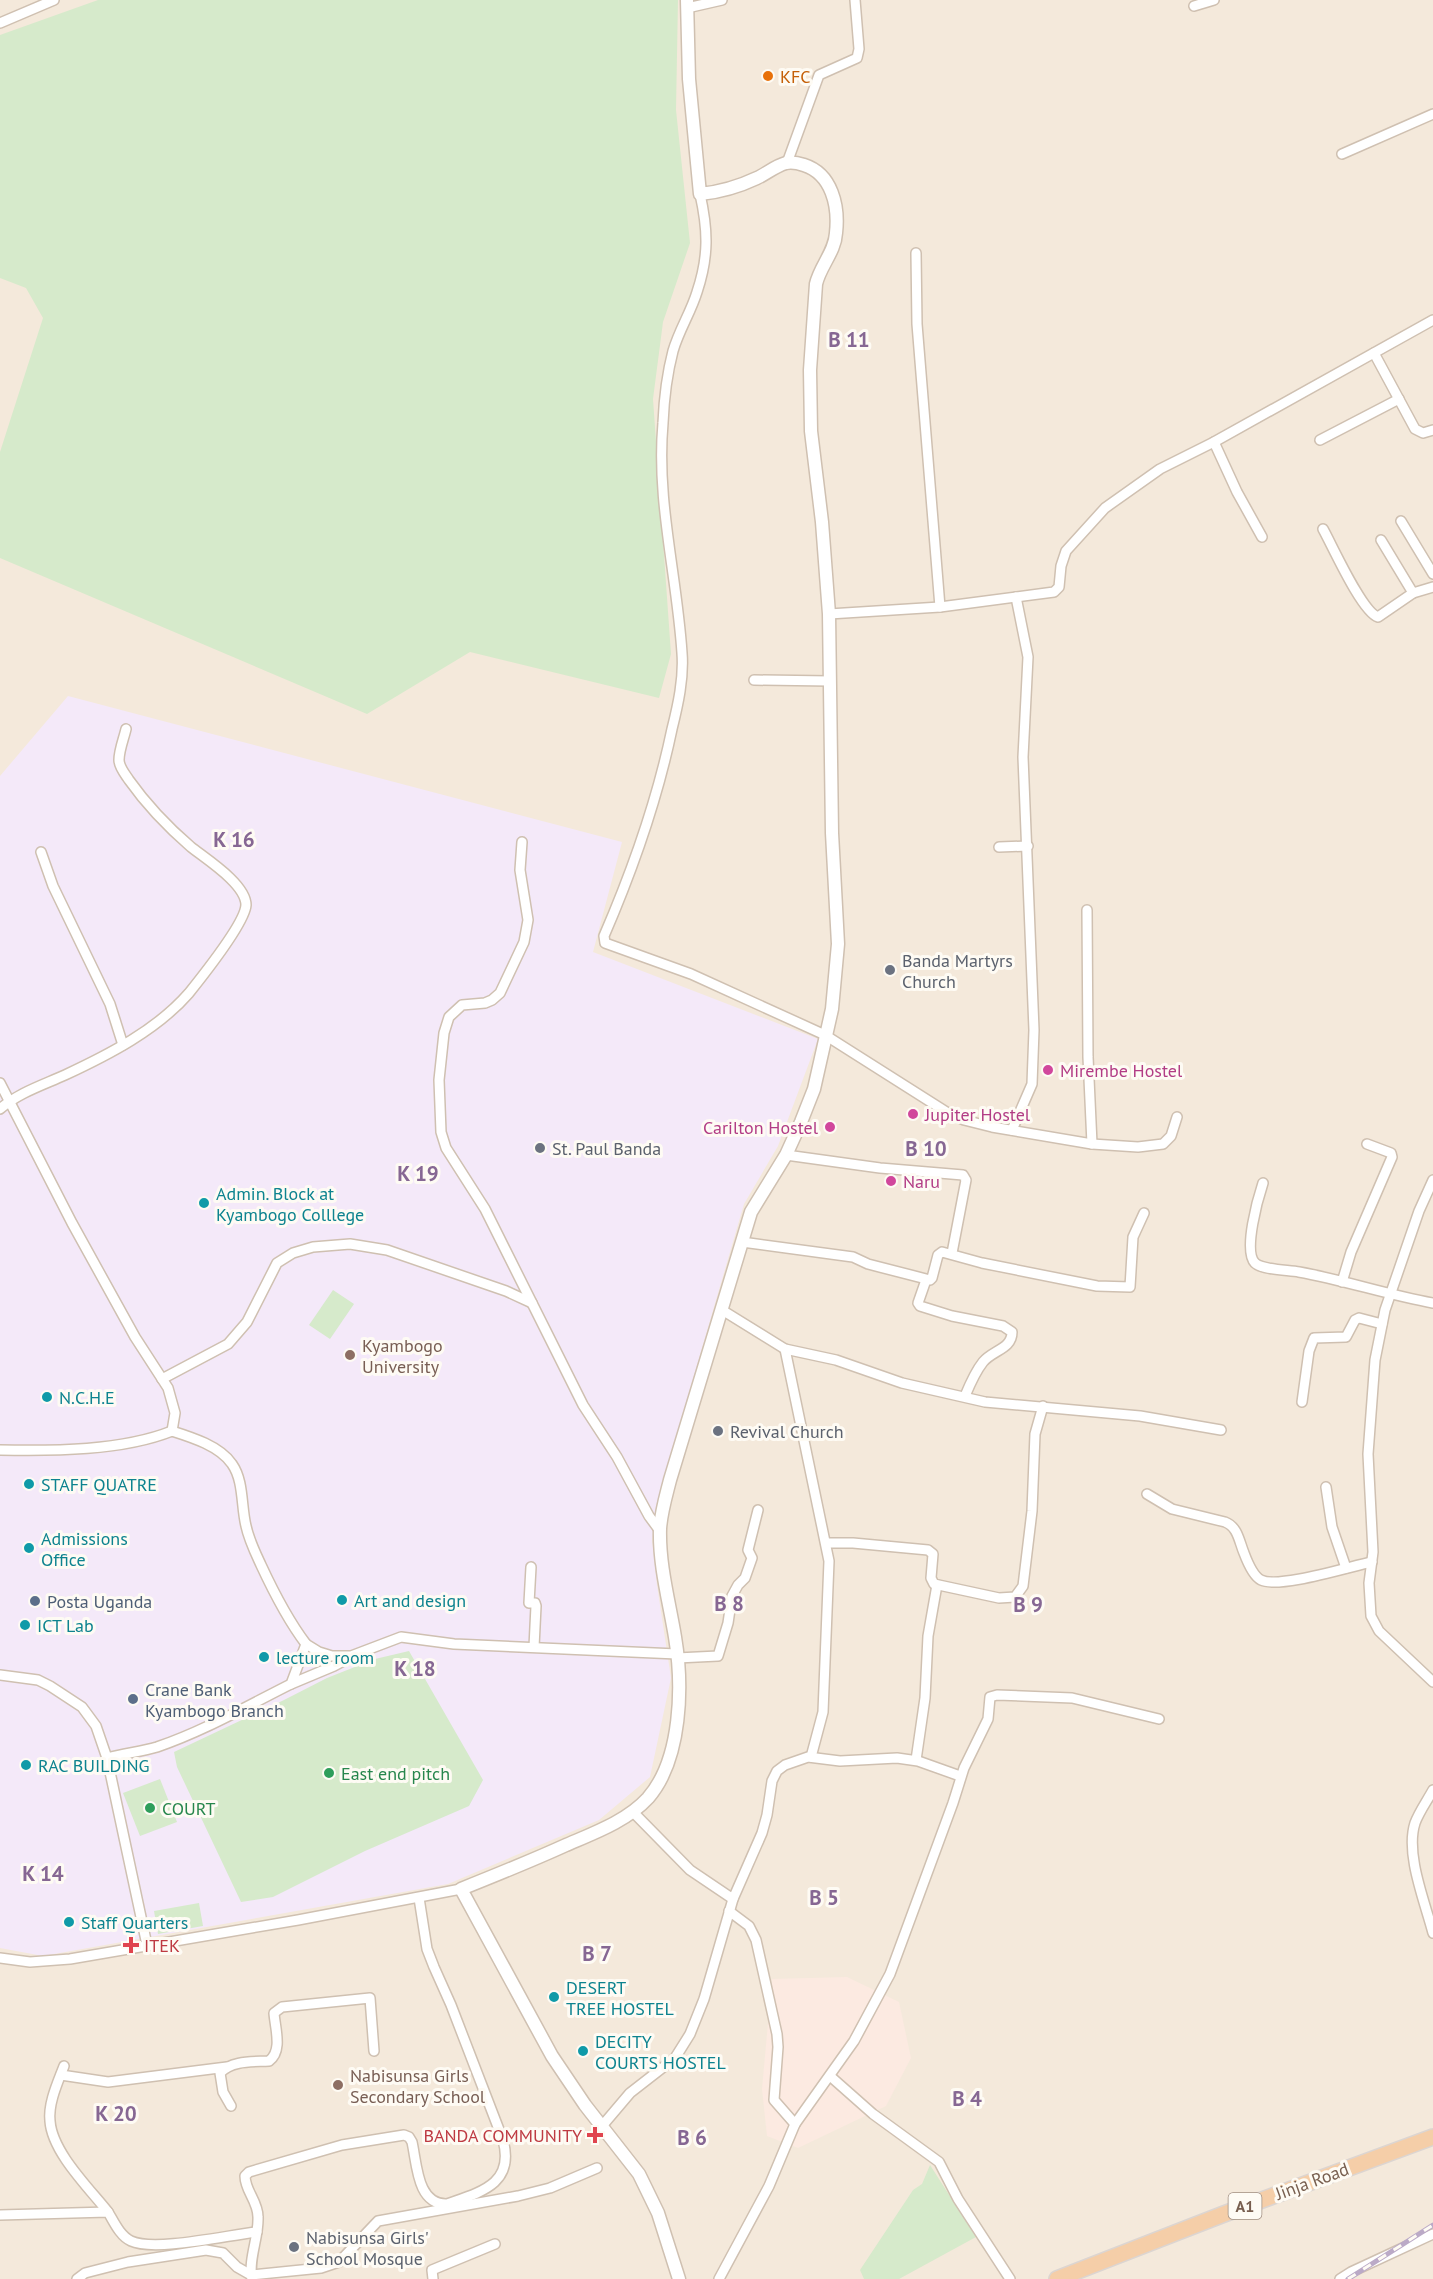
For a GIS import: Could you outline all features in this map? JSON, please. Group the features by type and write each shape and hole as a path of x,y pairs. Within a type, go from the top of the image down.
{"highway":[{"name":"Jinja Road","path":"1058,2279 1235,2210 1433,2137"}],"street":[{"path":"0,23 54,0"},
{"path":"722,0 687,4 688,79 700,194 707,226 706,253 697,293 683,324 670,367 663,422 661,465 665,529 683,655 682,677 657,792 642,840 603,939 608,945 691,974 825,1035 948,1113 977,1124 1092,1144 1160,1146 1171,1136 1178,1117"},
{"path":"787,163 817,77 823,71 853,62 857,58 859,49 855,0"},
{"path":"1194,6 1214,0"},
{"path":"1342,154 1433,114"},
{"path":"0,1958 48,1962 461,1889 584,1838 633,1812 655,1789 669,1761 677,1714 677,1656 664,1578 660,1531 670,1480 751,1212 786,1155 814,1089 832,1009 838,944 832,834 829,614 812,431 810,370 816,284 818,274 836,234 833,193 827,181 818,171 787,163 736,188 700,194"},
{"path":"916,253 917,324 940,607"},
{"path":"829,614 940,607 1054,592 1060,584 1062,559 1066,551 1105,508 1160,469 1214,442 1433,320"},
{"path":"1374,353 1415,429 1423,433 1433,430"},
{"path":"1320,440 1399,399"},
{"path":"1214,442 1237,492 1262,537"},
{"path":"1401,521 1433,574"},
{"path":"1323,529 1362,602 1372,615 1378,617 1413,593 1433,587"},
{"path":"1380,540 1413,593"},
{"path":"1012,1130 1029,1094 1033,1075 1034,1030 1023,758 1028,657 1016,597"},
{"path":"754,680 830,681"},
{"path":"0,1109 10,1100 77,1070 123,1045 180,1004 220,954 246,907 237,887 213,862 191,846 153,809 127,776 119,761 126,729"},
{"path":"522,842 520,870 528,920 524,942 500,993 492,1000 462,1005 449,1017 442,1045 438,1111 441,1132 446,1148 485,1209 583,1405 617,1457 649,1516 660,1531"},
{"path":"999,847 1028,846"},
{"path":"40,852 67,917 110,1004 123,1045"},
{"path":"1087,910 1088,1057 1092,1144"},
{"path":"0,1083 72,1223 135,1337 162,1379 173,1402 175,1413 172,1431"},
{"path":"1342,1282 1351,1252 1392,1157 1391,1153 1367,1144"},
{"path":"786,1155 880,1168 963,1175 966,1180 952,1253"},
{"path":"1433,1180 1419,1211 1390,1293 1382,1324 1373,1380 1368,1454 1372,1526 1372,1562 1369,1583 1371,1616 1375,1626 1433,1682"},
{"path":"1263,1183 1251,1232 1251,1254 1255,1263 1261,1267 1300,1272 1433,1303"},
{"path":"742,1242 853,1257 868,1264 926,1280 932,1278 940,1252 952,1253 982,1263 1097,1286 1130,1287 1133,1237 1144,1213"},
{"path":"162,1379 228,1344 247,1322 278,1263 293,1253 313,1247 350,1244 387,1250 484,1283 532,1303"},
{"path":"926,1280 918,1303 920,1306 952,1317 1003,1326 1012,1332 1007,1345 983,1362 965,1396"},
{"path":"722,1310 785,1349 836,1360 893,1381 985,1402 1155,1418 1221,1430"},
{"path":"1302,1402 1307,1359 1314,1338 1346,1337 1355,1320 1359,1318 1382,1324"},
{"path":"785,1349 829,1561 823,1712 812,1757"},
{"path":"827,1543 928,1550 933,1554 931,1580 937,1585 1010,1599 1021,1591 1032,1510 1035,1434 1043,1406"},
{"path":"0,1450 93,1447 145,1439 172,1431 223,1454 231,1462 239,1482 250,1540 280,1606 306,1644 319,1652 332,1656 351,1656"},
{"path":"1326,1487 1332,1527 1346,1568"},
{"path":"1147,1494 1172,1509 1233,1526 1253,1571 1261,1581 1283,1581 1372,1562"},
{"path":"107,1758 155,1747 188,1734 222,1720 351,1656 401,1637 454,1644 677,1656 718,1656 728,1623 732,1596 738,1585 746,1578 752,1558 748,1550 758,1510"},
{"path":"531,1567 529,1602 536,1606 534,1647"},
{"path":"916,1760 925,1698 927,1636 937,1585"},
{"path":"291,1684 306,1644"},
{"path":"0,1675 38,1680 82,1707 96,1726 107,1758 147,1945"},
{"path":"719,2279 769,2186 795,2124 854,2041 890,1974 960,1776 986,1725 989,1698 993,1695 1072,1698 1159,1719"},
{"path":"602,2126 630,2094 675,2058 684,2045 700,2011 733,1899 762,1833 774,1775 785,1765 812,1757 840,1761 886,1758 916,1760 960,1776"},
{"path":"1433,1791 1416,1823 1413,1837 1414,1863 1433,1933"},
{"path":"633,1812 690,1870 733,1899"},
{"path":"461,1889 552,2056 602,2126 627,2156 650,2195 679,2279"},
{"path":"252,2277 257,2209 246,2187 247,2174 342,2145 404,2135 412,2142 420,2181 426,2195 440,2204 447,2204 492,2185 506,2162 503,2140 427,1949 419,1898"},
{"path":"729,1911 749,1926 756,1940 777,2034 774,2100 795,2124"},
{"path":"257,2232 166,2244 143,2244 131,2241 124,2236 64,2156 55,2139 50,2121 51,2105 62,2071 108,2082 269,2061 278,2048 274,2013 290,2005 321,2001 370,1998 374,2051"},
{"path":"227,2067 220,2073 219,2078 223,2092 231,2106"},
{"path":"830,2076 873,2114 939,2162 958,2199 1010,2279"},
{"path":"77,2279 84,2273 128,2262 206,2250 223,2253 237,2267 252,2277 296,2272 336,2263 376,2223 382,2220 518,2196 550,2188 597,2168"},
{"path":"0,2215 108,2212"},
{"path":"1340,2279 1433,2234"},
{"path":"433,2279 432,2270 495,2244"}],"shaded area":[{"path":"0,0 1433,0 1433,2279 0,2279"},
{"name":"Kyambogo University","path":"68,696 622,842 593,952 818,1039 778,1146 744,1204 656,1506 652,1540 671,1678 650,1777 599,1820 448,1884 43,1956 0,1948 0,776"},
{"path":"847,1977 899,2002 911,2058 886,2106 798,2148 767,2136 762,2089 772,1979"}],"green space":[{"path":"98,0 678,0 676,110 690,243 663,322 653,399 671,654 659,698 470,652 367,714 0,558 0,452 43,318 26,288 0,278 0,35"},
{"path":"333,1290 354,1304 330,1339 309,1325"},
{"name":"East end pitch","path":"409,1651 483,1780 469,1806 365,1851 273,1897 241,1902 177,1767 174,1752 327,1678 375,1659"},
{"name":"COURT","path":"160,1779 177,1822 140,1836 123,1793"},
{"path":"199,1903 203,1926 158,1934 154,1911"},
{"path":"930,2165 976,2237 899,2279 864,2279 860,2270 913,2190 922,2184"}],"railway":[{"path":"1348,2279 1433,2225"}],"place":[{"name":"KFC","path":"768,76"},
{"name":"Banda Martyrs Church","path":"890,970"},
{"name":"Mirembe Hostel","path":"1048,1070"},
{"name":"Jupiter Hostel","path":"913,1114"},
{"name":"Carilton Hostel","path":"830,1127"},
{"name":"St. Paul Banda","path":"540,1148"},
{"name":"Naru","path":"891,1181"},
{"name":"Admin. Block at Kyambogo Colllege","path":"204,1203"},
{"name":"Kyambogo University","path":"350,1355"},
{"name":"N.C.H.E","path":"47,1397"},
{"name":"Revival Church","path":"718,1431"},
{"name":"STAFF QUATRE","path":"29,1484"},
{"name":"Admissions Office","path":"29,1548"},
{"name":"Art and design","path":"342,1600"},
{"name":"Posta Uganda","path":"35,1601"},
{"name":"ICT Lab","path":"25,1625"},
{"name":"lecture room","path":"264,1657"},
{"name":"Crane Bank Kyambogo Branch","path":"133,1699"},
{"name":"RAC BUILDING","path":"26,1765"},
{"name":"East end pitch","path":"329,1773"},
{"name":"COURT","path":"150,1808"},
{"name":"Staff Quarters","path":"69,1922"},
{"name":"ITEK","path":"131,1945"},
{"name":"DESERT TREE HOSTEL","path":"554,1997"},
{"name":"DECITY COURTS HOSTEL","path":"583,2051"},
{"name":"Nabisunsa Girls Secondary School","path":"338,2085"},
{"name":"BANDA COMMUNITY","path":"595,2135"},
{"name":"Nabisunsa Girls' School Mosque","path":"294,2247"}],"district":[{"name":"B 11","path":"849,339"},
{"name":"K 16","path":"234,839"},
{"name":"B 10","path":"926,1148"},
{"name":"K 19","path":"418,1173"},
{"name":"B 8","path":"729,1603"},
{"name":"B 9","path":"1028,1604"},
{"name":"K 18","path":"415,1668"},
{"name":"K 14","path":"43,1873"},
{"name":"B 5","path":"824,1897"},
{"name":"B 7","path":"597,1953"},
{"name":"B 4","path":"967,2098"},
{"name":"K 20","path":"116,2113"},
{"name":"B 6","path":"692,2137"}]}
